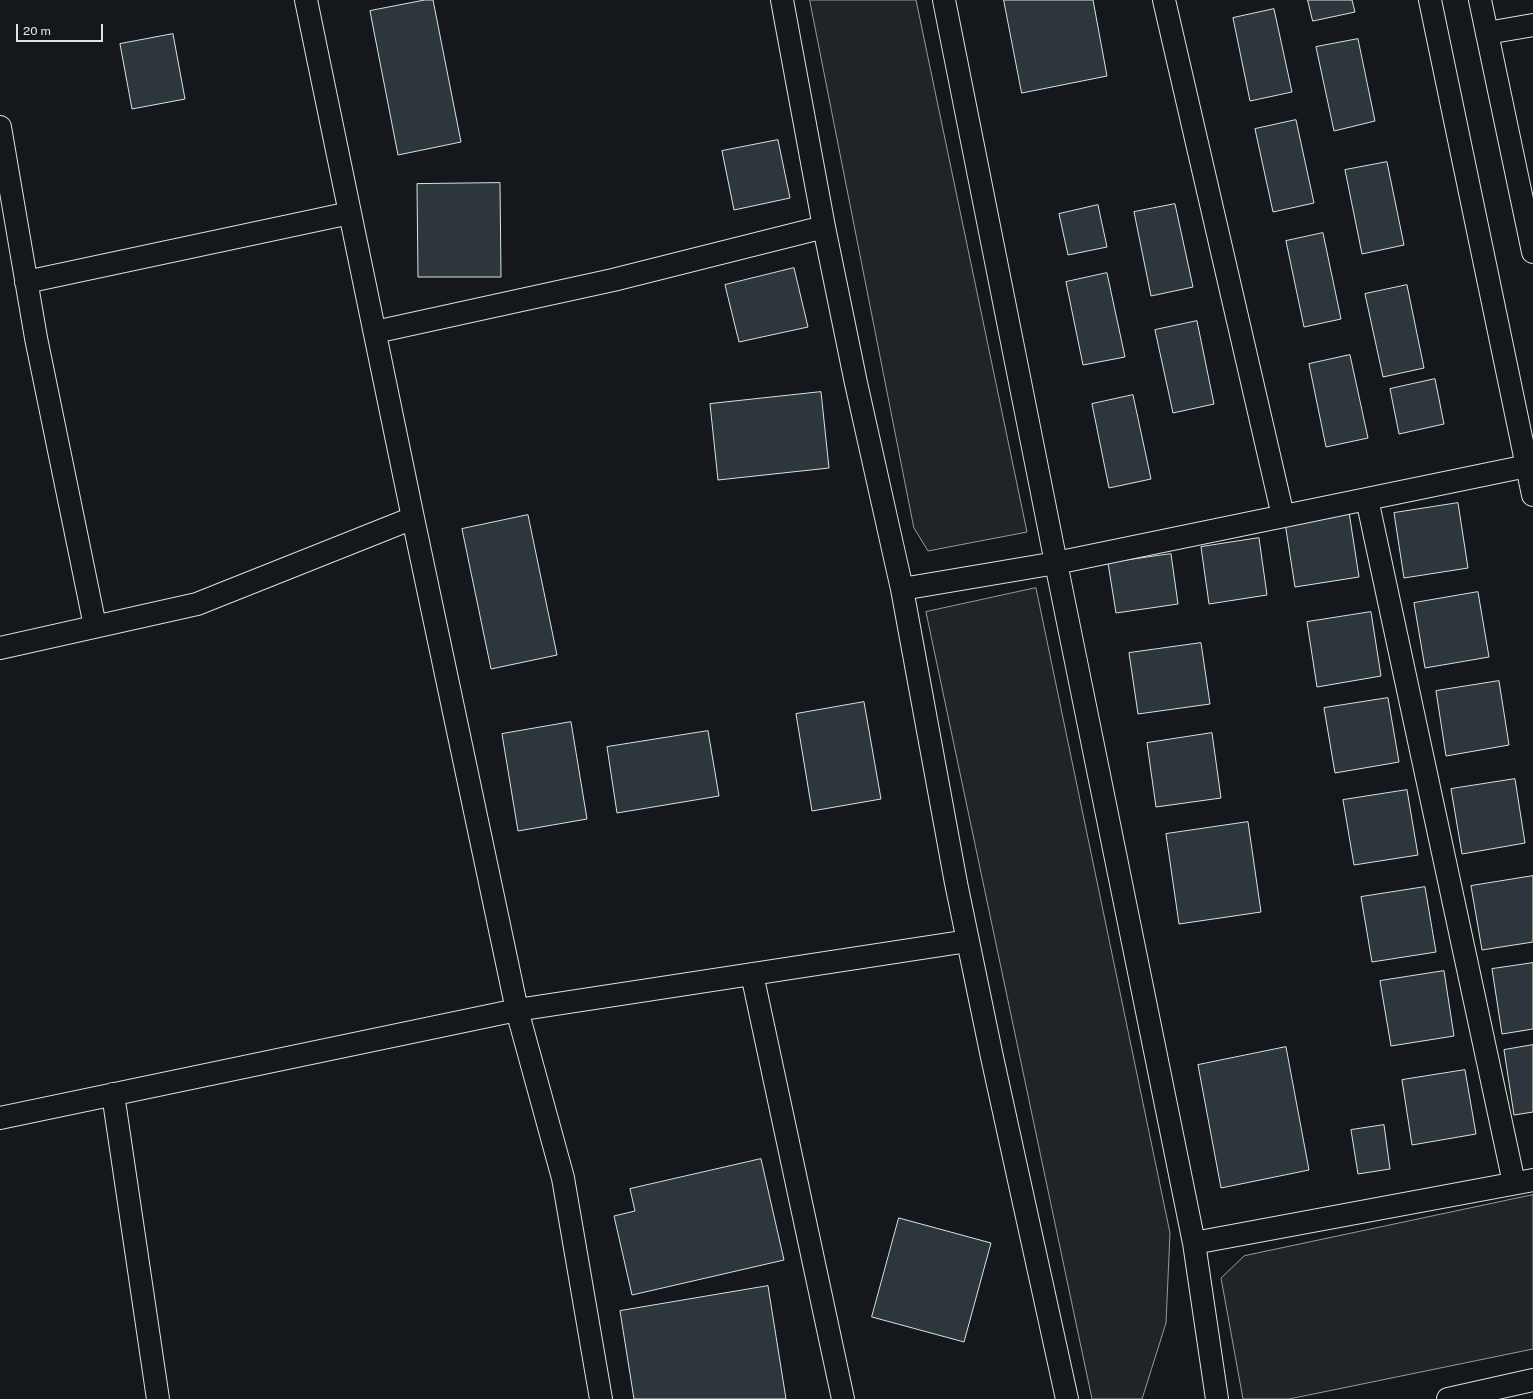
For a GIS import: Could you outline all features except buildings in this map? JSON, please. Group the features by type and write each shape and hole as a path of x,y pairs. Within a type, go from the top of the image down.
{"street":[{"path":"306,0 374,332 517,1010 563,1178 601,1399"},
{"path":"782,0 824,227 856,383 902,589 968,941 992,1057 1068,1399"},
{"path":"944,0 1056,563 1194,1243 1217,1399"},
{"path":"1164,0 1283,516"},
{"path":"1430,0 1533,495"},
{"path":"1480,0 1533,252"},
{"path":"1487,33 1533,25"},
{"path":"0,127 36,338 95,626"},
{"path":"26,282 350,213"},
{"path":"374,332 613,280 824,227"},
{"path":"902,589 1056,563 1527,466"},
{"path":"1194,1243 1523,1182 1367,499"},
{"path":"0,648 197,604 413,518"},
{"path":"0,1118 517,1010 968,941"},
{"path":"752,974 843,1399"},
{"path":"113,1094 158,1399"},
{"path":"1448,1399 1533,1380"}],"shaded area":[{"path":"810,0 916,0 1027,532 928,551 914,528"},
{"path":"1036,588 1170,1233 1166,1323 1142,1399 1092,1399 926,612"},
{"path":"1533,1195 1533,1349 1289,1399 1243,1399 1221,1278 1244,1256"}]}
